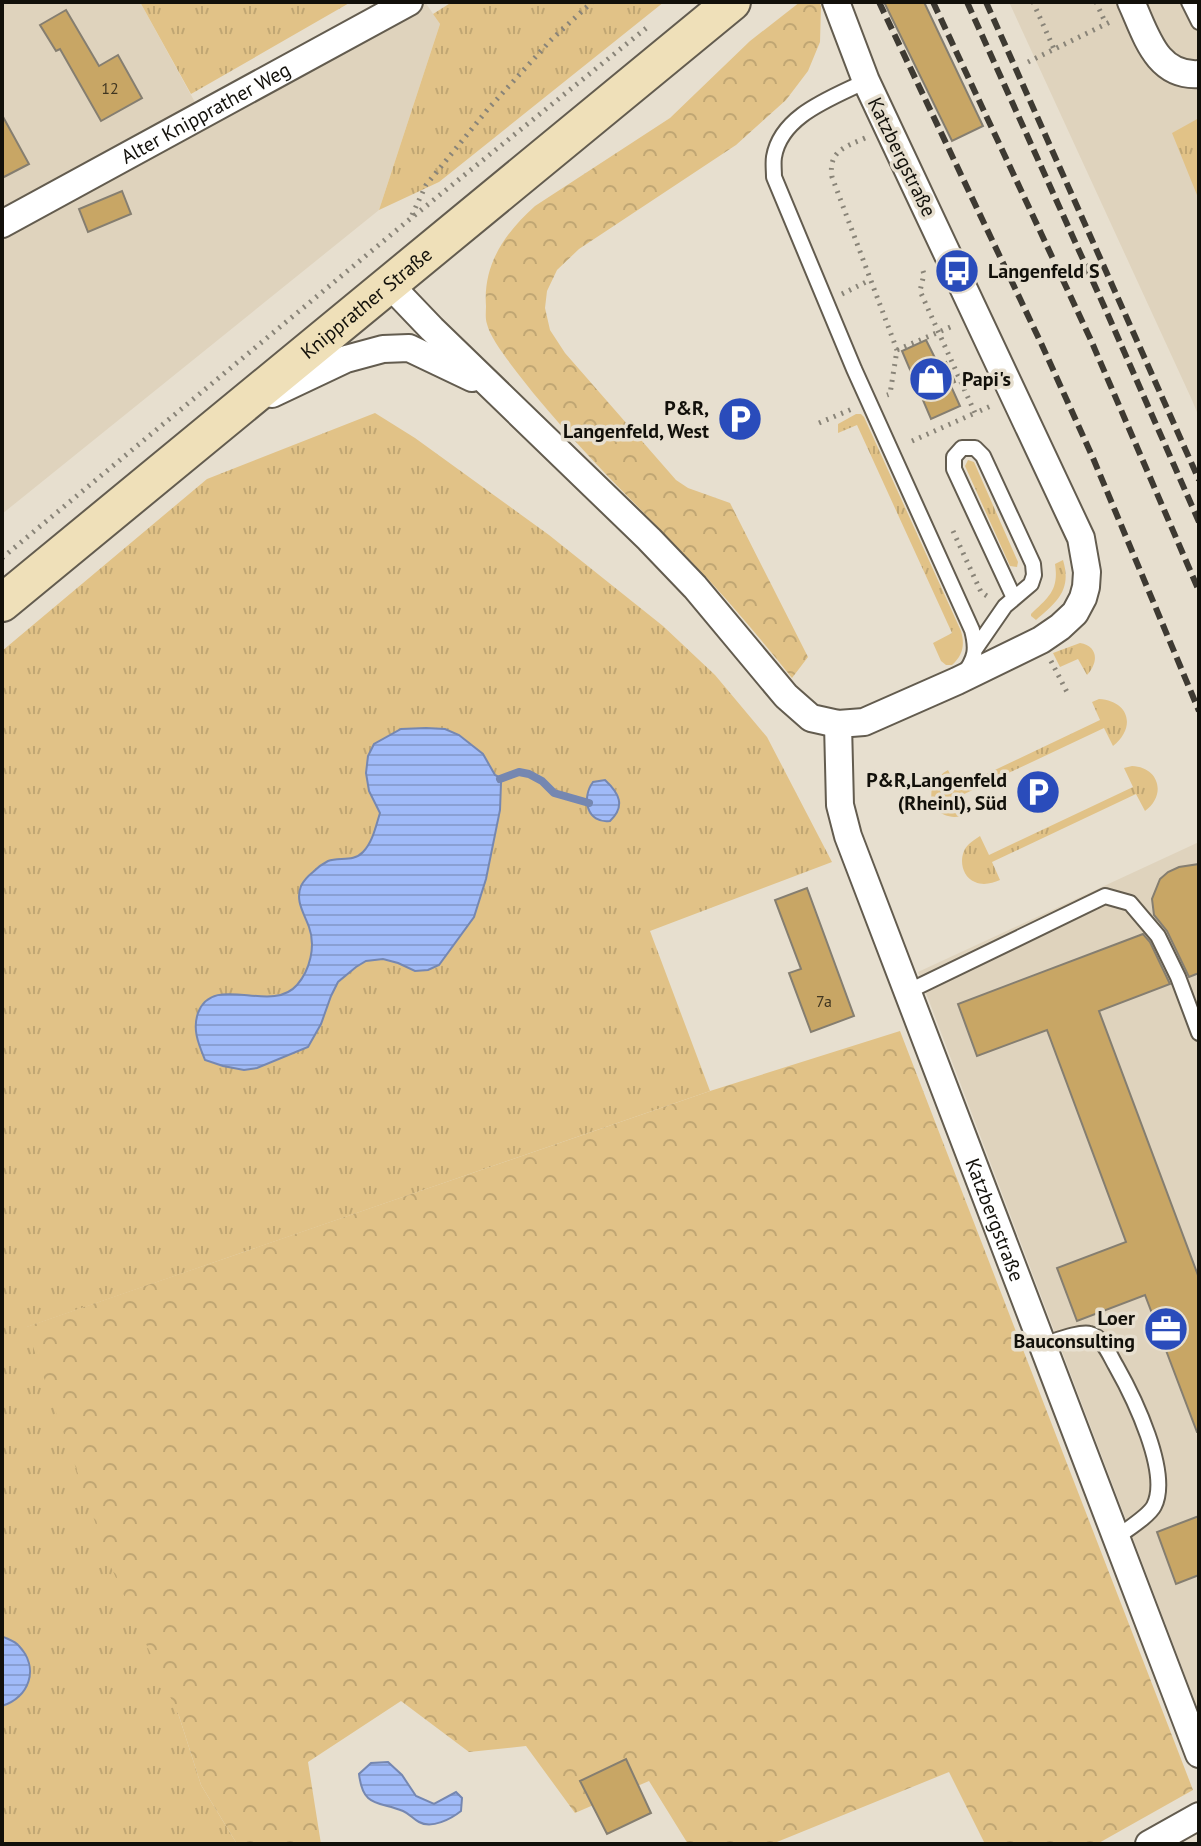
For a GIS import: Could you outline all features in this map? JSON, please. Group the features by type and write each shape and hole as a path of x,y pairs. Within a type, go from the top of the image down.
{"main road":[{"name":"Knipprather Straße","path":"2,603 732,2"}],"street":[{"name":"Alter Knipprather Weg","path":"2,224 409,2"},
{"path":"836,2 866,81"},
{"path":"1131,2 1164,65 1177,72 1199,74"},
{"name":"Katzbergstraße","path":"866,81 1081,538 1087,572 1083,598 1075,613 1041,640 864,722 838,724 840,805 848,836 907,992 1199,1754"},
{"path":"389,284 649,539 695,587 786,696 811,718 838,724"},
{"path":"231,415 346,359 383,349 409,348 493,388"},
{"path":"1166,1840 1199,1816"}],"lane":[{"path":"1189,2 1199,22"},
{"name":"Katzbergstraße","path":"866,81 808,110 786,130 775,155 774,177 868,402 972,630 976,648"},
{"path":"957,681 970,666 976,648 1005,606 1031,584 1034,575 1033,564 983,456 975,448 962,448 954,457 954,469 1014,598"},
{"path":"907,992 1105,896 1130,903 1158,936 1178,977 1199,1033"},
{"path":"1042,1345 1085,1333 1093,1334 1102,1342 1134,1399 1148,1435 1158,1473 1154,1507 1116,1538"}],"path":[{"path":"410,219 426,185 488,109 551,40 592,2"},
{"path":"1033,2 1054,49"},
{"path":"1096,2 1106,24"},
{"path":"2,558 655,20"},
{"path":"1028,62 1096,29"},
{"path":"819,423 890,394 897,350 832,177 835,155 840,149 854,143"},
{"path":"919,263 924,274 920,291 975,413"},
{"path":"852,289 870,280"},
{"path":"897,350 957,324"},
{"path":"912,441 993,405"}],"shaded area":[{"path":"2,2 140,2 202,115 400,2 425,2 440,24 379,210 2,514"},
{"path":"1009,2 1199,2 1199,417 1192,400"},
{"path":"1199,842 1199,1712 918,972"}],"green space":[{"path":"140,2 351,2 191,94"},
{"path":"452,2 664,2 439,182 379,210 440,24 433,14"},
{"path":"800,2 819,2 821,6 820,42 808,71 786,100 736,145 579,249 557,270 547,291 545,308 550,330 565,353 676,480 688,488 730,503 808,657 792,678 715,587 580,446 519,375 489,330 486,291 498,250 514,227 535,206 670,118 750,41"},
{"path":"1199,118 1199,200 1172,133"},
{"path":"375,413 415,438 549,535 663,626 715,675 767,737 832,862 650,931 710,1091 27,1327 179,1716 201,1785 237,1844 2,1844 2,651 207,479"},
{"path":"856,414 864,417 961,631 962,650 952,665 941,661 933,643 952,633 857,425 838,433 838,424"},
{"path":"968,460 974,462 1018,562 1017,567 1010,566 965,466"},
{"path":"1063,560 1066,580 1061,594 1036,620 1031,614 1054,587 1055,564"},
{"path":"1080,643 1090,647 1095,655 1094,665 1087,675 1078,659 1060,667 1053,653"},
{"path":"1099,699 1118,705 1126,716 1125,731 1113,746 1104,728 960,796 968,814 946,816 933,804 933,786 948,770 957,788 1100,720 1092,702"},
{"path":"1132,766 1149,771 1157,783 1156,797 1145,811 1136,794 992,862 1000,880 982,884 966,875 962,864 963,853 980,836 989,855 1133,787 1124,768"},
{"path":"900,1031 1193,1790 1097,1844 985,1844 949,1772 772,1844 688,1844 649,1781 575,1813 526,1746 469,1752 401,1701 308,1762 321,1844 237,1844 201,1785 179,1716 111,1567 26,1327 710,1091"}],"water":[{"path":"401,729 445,729 459,735 483,754 501,783 500,810 486,879 474,917 439,965 428,970 415,971 383,959 366,961 356,967 338,982 308,1047 257,1068 244,1070 205,1060 196,1025 205,1001 229,994 273,996 286,993 302,979 312,942 300,902 301,886 324,863 355,857 369,843 380,813 369,791 366,773 368,756 374,744"},
{"path":"605,780 619,800 618,810 610,821 602,821 591,814 587,802 593,782"},
{"path":"2,1636 19,1646 29,1664 30,1673 25,1689 2,1706"},
{"path":"388,1762 402,1775 416,1796 434,1804 456,1792 462,1798 461,1811 441,1822 424,1824 403,1811 373,1802 364,1793 359,1774 371,1763"}],"building":[{"path":"884,2 924,2 983,126 952,141"},
{"path":"66,10 99,66 118,55 142,98 101,121 60,49 56,51 40,25"},
{"path":"2,115 29,164 2,178"},
{"path":"122,191 131,214 88,232 79,209"},
{"path":"926,340 938,364 946,362 955,382 950,384 960,406 931,419 902,351"},
{"path":"1199,864 1199,973 1189,977 1167,931 1154,915 1152,899 1160,879 1168,872"},
{"path":"807,888 854,1016 811,1032 789,973 801,969 775,900"},
{"path":"1143,934 1170,984 1099,1011 1199,1278 1199,1432 1145,1295 1077,1321 1057,1268 1126,1242 1047,1030 977,1056 958,1004"},
{"path":"1199,1516 1199,1575 1176,1584 1157,1532"},
{"path":"626,1759 651,1813 607,1834 580,1781"}],"waterway":[{"path":"500,779 519,772 529,774 554,793 589,803"}],"railway":[{"path":"879,2 1093,458 1199,711"},
{"path":"933,2 1090,338 1199,591"},
{"path":"967,2 1199,522"},
{"path":"986,2 1199,480"}],"place":[{"name":"Langenfeld S","path":"957,271"},
{"name":"Papi's","path":"931,379"},
{"name":"P&R, Langenfeld, West","path":"740,419"},
{"name":"P&R,Langenfeld (Rheinl), Süd","path":"1038,792"},
{"name":"Loer Bauconsulting","path":"1166,1329"}]}
